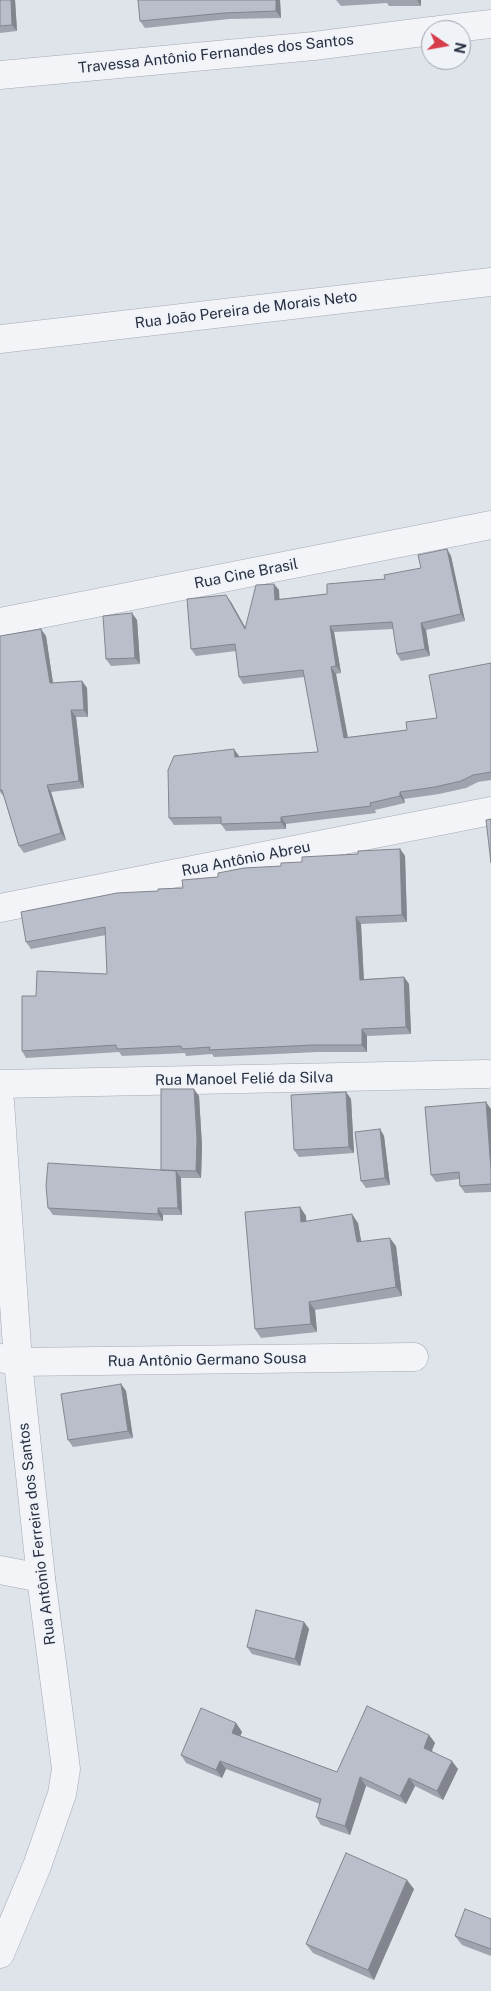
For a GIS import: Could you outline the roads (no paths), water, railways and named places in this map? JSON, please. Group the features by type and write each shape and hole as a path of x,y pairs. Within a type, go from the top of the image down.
{"street":[{"path":"471,26 491,24"},
{"name":"Travessa Antônio Fernandes dos Santos","path":"0,74 314,46 421,32"},
{"name":"Rua João Pereira de Morais Neto","path":"0,339 491,282"},
{"name":"Rua Cine Brasil","path":"0,622 491,525"},
{"name":"Rua Antônio Abreu","path":"0,908 491,811"},
{"name":"Rua Manoel Felié da Silva","path":"0,1084 487,1074"},
{"name":"Rua Antônio Ferreira dos Santos","path":"0,1102 9,1360 41,1578 66,1769 62,1794 37,1866 0,1954"},
{"name":"Rua Antônio Germano Sousa","path":"9,1360 414,1357"},
{"path":"0,1570 41,1578"}]}
